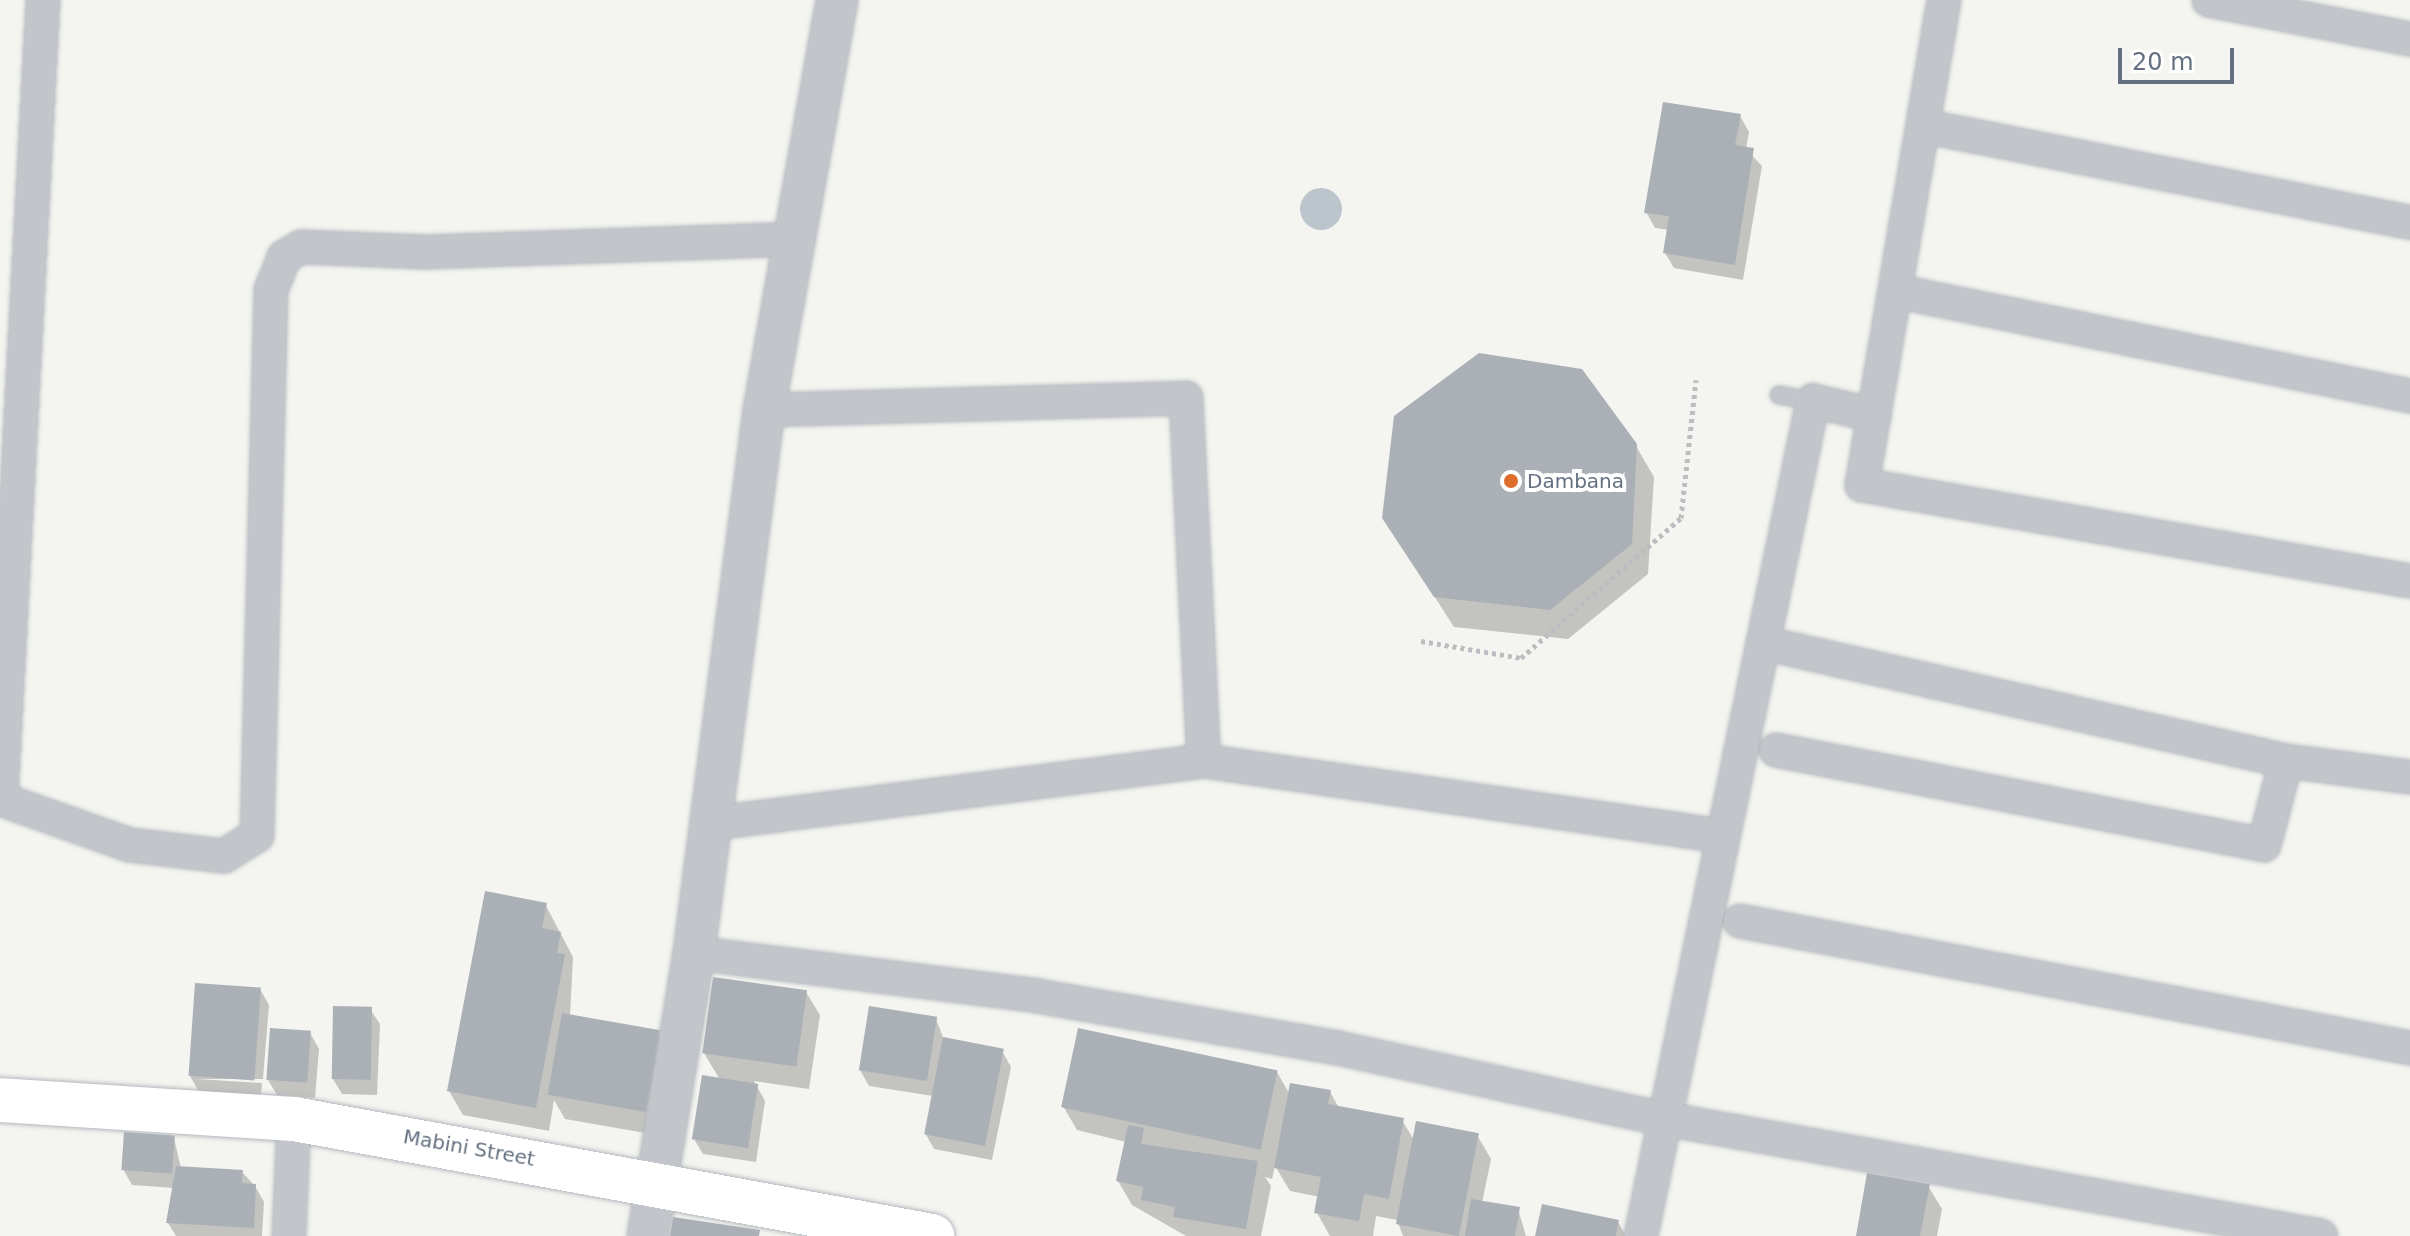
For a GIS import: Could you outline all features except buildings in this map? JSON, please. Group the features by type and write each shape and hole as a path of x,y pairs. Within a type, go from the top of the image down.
{"main road":[{"name":"Mabini Street","path":"0,1100 294,1119 656,1180 932,1236"}],"street":[{"path":"43,0 1,799 130,845 224,856 257,835 271,290 284,257 301,247 426,252 794,239"},
{"path":"648,1236 694,953 707,824 764,410 837,0"},
{"path":"1944,0 1862,485 2410,581"},
{"path":"2209,0 2410,39"},
{"path":"1923,126 2410,222"},
{"path":"1895,291 2410,396"},
{"path":"764,410 1186,398 1204,761"},
{"path":"1641,1236 1813,401 1874,415"},
{"path":"1763,643 2286,761 2410,777"},
{"path":"1776,750 2264,845 2286,761"},
{"path":"707,824 1204,761 1721,836"},
{"path":"1740,921 2408,1039"},
{"path":"694,953 1037,996 1338,1048 1665,1119 2321,1236"},
{"path":"289,1236 294,1119"}],"lane":[{"path":"1779,395 1813,401"}],"path":[{"path":"1421,641 1521,658 1681,518 1696,380"}],"shaded area":[{"path":"1321,188 1336,194 1342,209 1336,224 1321,230 1306,224 1300,209 1306,194"}],"place":[{"name":"Dambana","path":"1511,481"}]}
